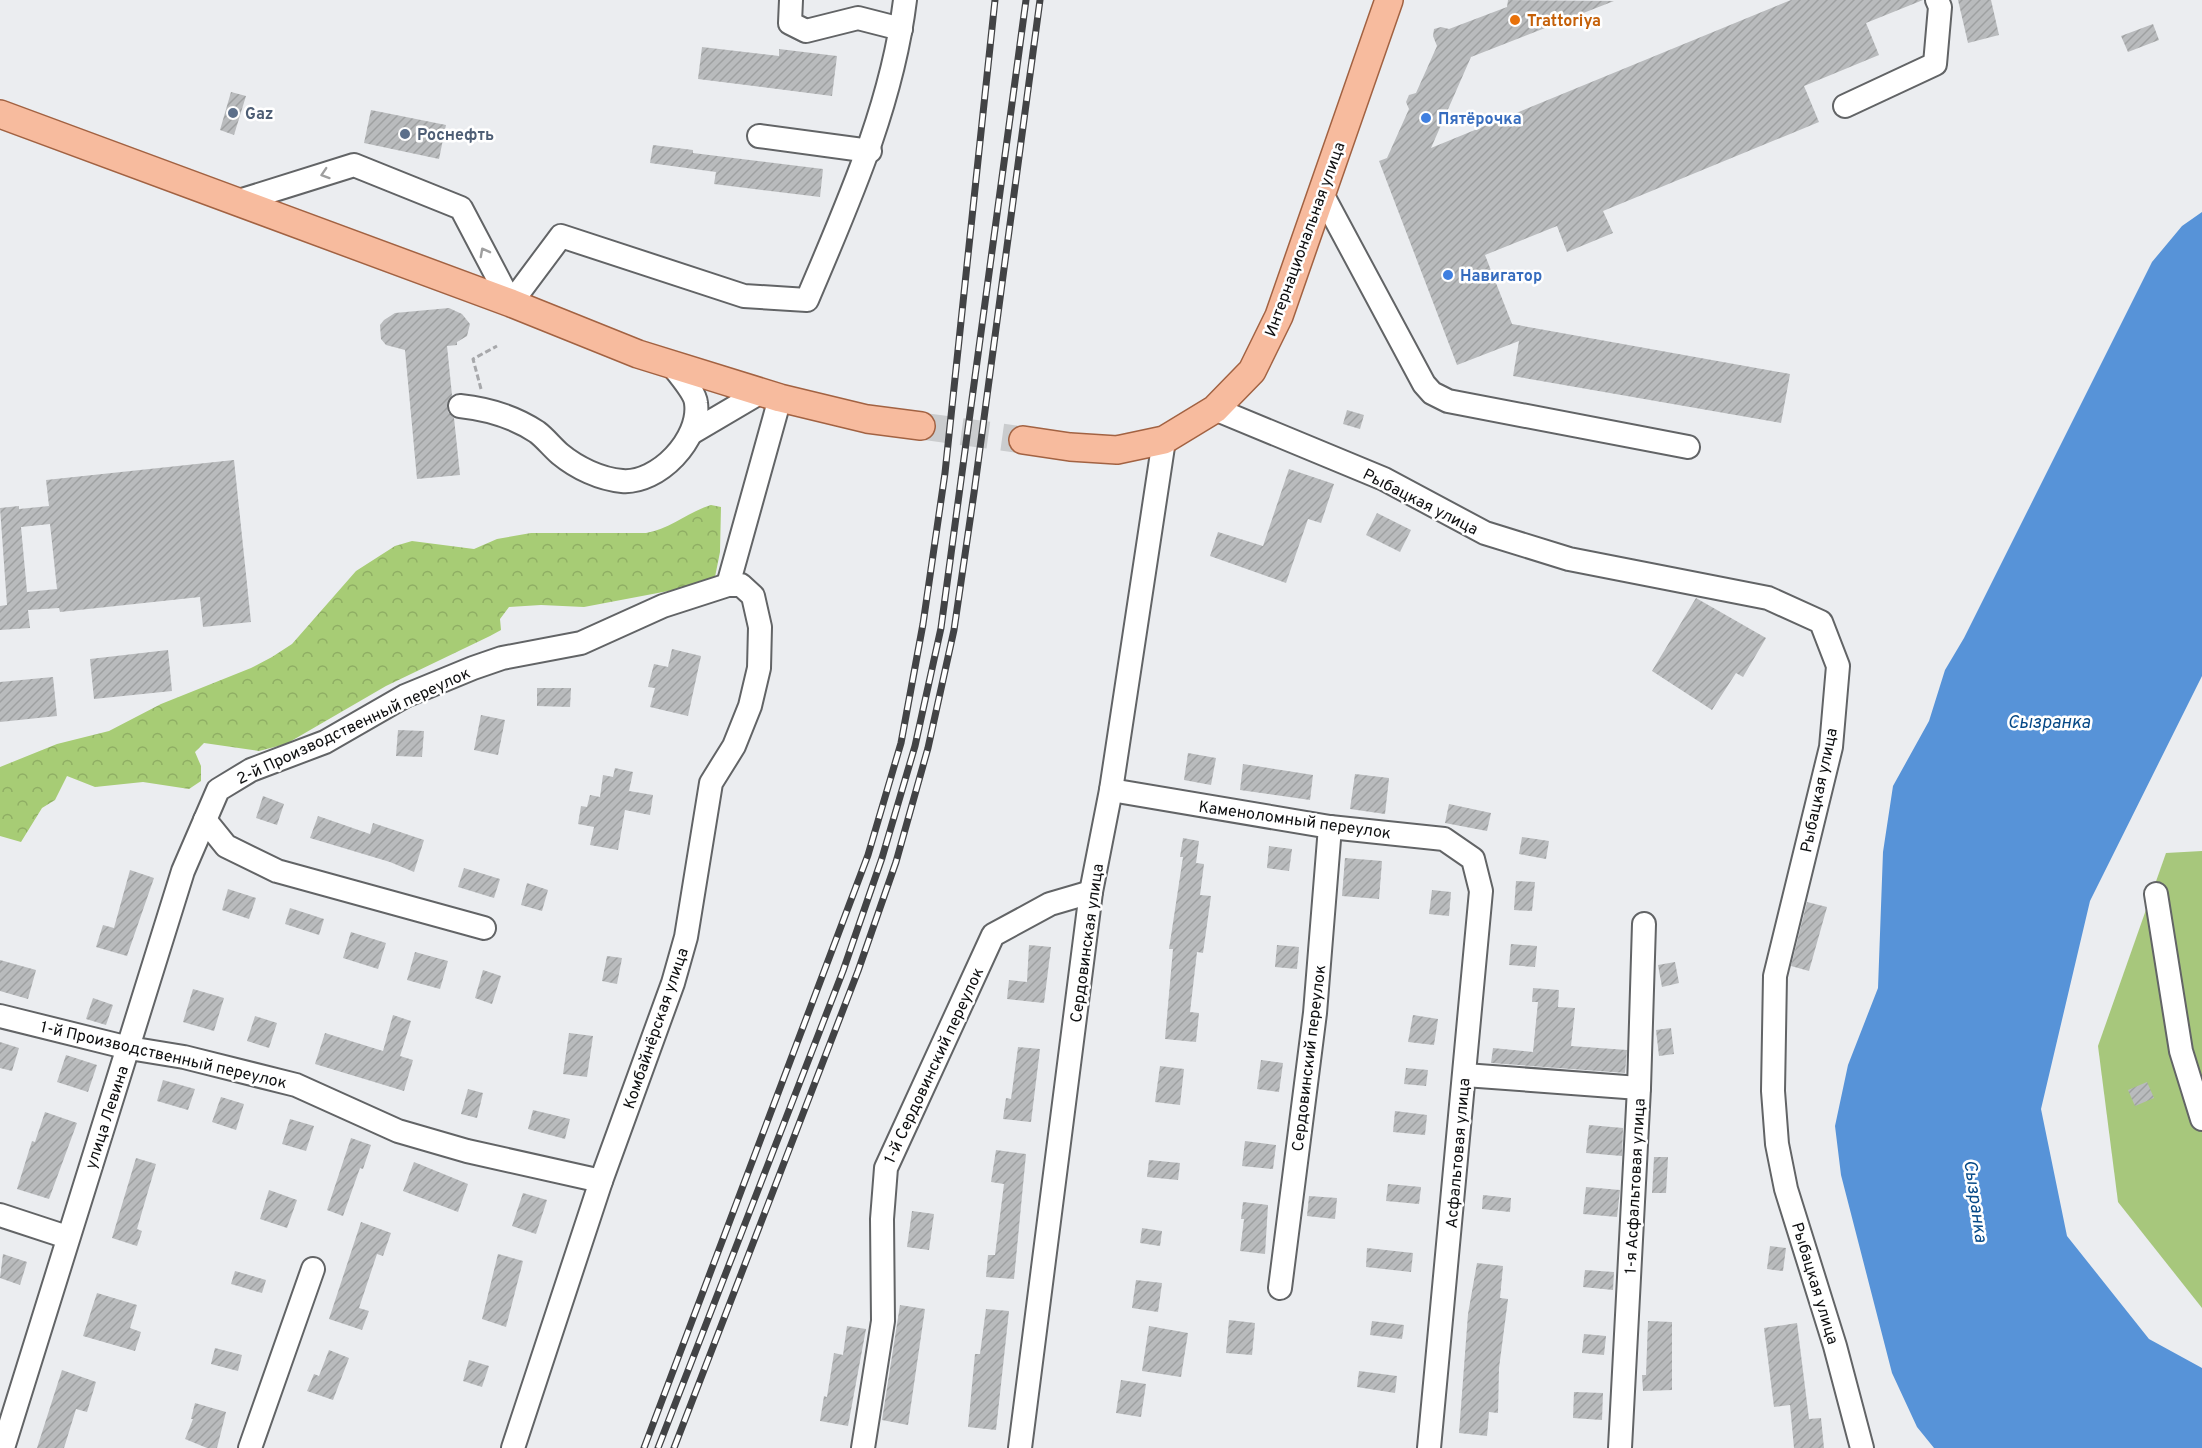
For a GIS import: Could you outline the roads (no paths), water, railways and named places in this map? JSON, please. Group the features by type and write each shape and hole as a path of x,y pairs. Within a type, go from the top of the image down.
{"main road":[{"name":"Интернациональная улица","path":"1023,441 1118,450 1164,440 1215,409 1252,370 1275,325 1389,0"},
{"path":"0,114 511,303 638,354 770,395 867,419 921,426"}],"street":[{"path":"791,0 790,23 806,31 858,18 901,29"},
{"path":"239,201 354,165 461,208 511,303 561,236 744,296 807,300 870,151 901,29 905,0"},
{"path":"1845,105 1935,64 1940,7 1937,0"},
{"path":"759,135 870,151"},
{"path":"1322,194 1424,384 1432,393 1448,401 1688,447"},
{"path":"672,365 696,402 693,432"},
{"path":"460,406 485,408 517,420 538,433 561,455 590,472 604,478 625,481 651,475 675,455 693,432 770,395"},
{"path":"729,585 770,395"},
{"name":"Рыбацкая улица","path":"1215,409 1384,479 1485,533 1569,559 1768,598 1821,622 1838,666 1831,747 1775,976 1773,1091 1777,1144 1786,1189 1835,1346 1862,1448"},
{"name":"Сердовинская улица","path":"1025,1443 1091,892 1111,790 1164,440"},
{"name":"2-й Производственный переулок","path":"218,790 251,770 325,742 397,701 442,679 502,658 581,643 654,610 729,585"},
{"name":"Комбайнёрская улица","path":"513,1448 601,1181 655,1040 683,948 711,783 744,726 759,668 760,627 753,596 741,585 729,585"},
{"name":"улица Левина","path":"3,1448 183,871 218,790"},
{"name":"Каменоломный переулок","path":"1111,790 1330,827 1444,839 1473,859"},
{"path":"205,820 226,846 277,871 484,928"},
{"name":"Сердовинский переулок","path":"1280,1288 1315,1013 1330,827"},
{"name":"Асфальтовая улица","path":"1429,1448 1481,891 1473,859"},
{"name":"1-й Сердовинский переулок","path":"863,1448 883,1321 882,1219 886,1168 993,935 1050,904 1091,892"},
{"path":"2156,894 2181,1051 2202,1119"},
{"name":"1-я Асфальтовая улица","path":"1620,1448 1639,1088 1644,924"},
{"name":"1-й Производственный переулок","path":"0,1016 129,1048 184,1057 296,1085 398,1131 468,1151 601,1181"},
{"path":"1465,1075 1639,1088"},
{"path":"0,1215 67,1237"},
{"path":"250,1448 313,1269"}],"water":[{"name":"Сызранка","path":"2202,212 2202,676 2090,901 2041,1109 2067,1236 2149,1339 2202,1368 2202,1448 1934,1448 1917,1427 1892,1373 1841,1175 1835,1126 1848,1065 1878,988 1883,852 1893,786 1929,721 1945,670 1964,638 2152,262 2182,226"}],"tunnel":[{"path":"921,426 1023,440"}],"railway":[{"path":"644,1448 868,855 901,743 923,624 945,473 995,0"},
{"path":"658,1448 843,971 882,858 915,746 941,628 1026,0"},
{"path":"674,1448 858,971 896,862 928,748 954,630 1040,0"}],"place":[{"name":"Trattoriya","path":"1515,20"},
{"name":"Gaz","path":"233,113"},
{"name":"Пятёрочка","path":"1426,118"},
{"name":"Роснефть","path":"405,134"},
{"name":"Навигатор","path":"1448,275"}]}
